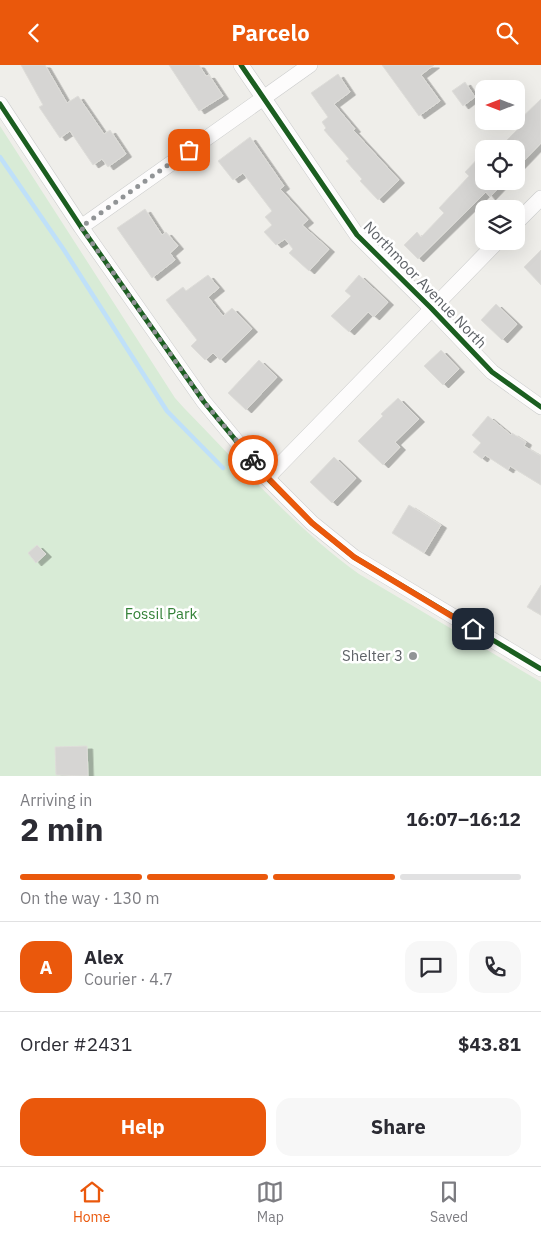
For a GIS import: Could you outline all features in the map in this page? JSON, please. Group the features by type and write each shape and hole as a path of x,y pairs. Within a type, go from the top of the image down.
{"street":[{"name":"Northmoor Avenue North","path":"241,65 357,235 492,373 541,407"},
{"path":"81,227 310,65"},
{"path":"0,104 81,227 204,402 267,477 312,523 354,557 541,669"},
{"path":"525,214 541,198"},
{"path":"267,477 489,250"}],"green space":[{"name":"Fossil Park","path":"0,126 175,398 247,473 312,536 359,574 541,682 541,776 0,776"}],"building":[{"path":"21,65 45,65 67,103 78,96 104,134 110,130 126,154 108,167 102,159 93,165 70,131 60,138 39,107 43,105"},
{"path":"169,65 199,65 206,76 209,75 223,96 199,111"},
{"path":"382,65 434,65 421,75 440,101 419,116"},
{"path":"338,74 350,92 334,104 355,129 353,130 399,180 378,200 360,181 362,179 346,161 349,159 324,130 326,128 322,122 328,117 311,93"},
{"path":"465,82 475,97 463,106 452,91"},
{"path":"541,99 541,143 525,160 525,140 507,140 517,130 525,130 525,114"},
{"path":"250,137 284,186 280,189 308,220 302,225 329,249 309,271 289,253 293,249 285,239 276,245 264,232 272,225 265,217 272,211 243,173 233,180 218,161"},
{"path":"475,161 475,190 497,190 490,197 486,192 478,200 475,200 475,203 418,259 404,245 417,232 421,237 444,213 439,208 469,176 465,172"},
{"path":"145,209 162,235 166,232 178,246 170,253 175,260 152,278 117,228"},
{"path":"541,250 541,285 524,267"},
{"path":"208,275 219,288 208,297 223,316 232,308 252,329 220,360 213,353 205,360 191,346 197,340 166,300 183,287 186,291"},
{"path":"359,275 388,302 374,317 368,312 349,332 331,316 351,296 345,291"},
{"path":"496,304 517,324 502,340 481,320"},
{"path":"441,350 459,369 443,385 424,366"},
{"path":"259,360 277,377 246,410 228,393"},
{"path":"398,398 419,419 395,442 400,447 383,465 358,441 383,416 381,414"},
{"path":"488,416 511,435 512,433 526,442 524,446 541,456 541,485 510,466 508,470 485,455 482,459 473,452 481,443 472,435"},
{"path":"334,457 356,478 332,503 310,482"},
{"path":"409,505 441,525 424,553 392,533"},
{"path":"37,545 46,554 36,563 28,553"},
{"path":"541,585 541,615 527,607"},
{"path":"87,746 88,776 56,775 55,747"}],"waterway":[{"path":"0,157 64,250 167,411 223,468"}],"cycle path":[{"path":"241,65 357,235 492,372 541,407"},
{"path":"0,104 81,227 204,402 267,478 312,523 354,557 541,669"}],"way so far":[{"path":"189,150 81,227 204,402 253,460"}],"place":[{"name":"Shelter 3","path":"413,656"}],"route":[{"path":"253,460 312,523 354,557 473,629"}]}
